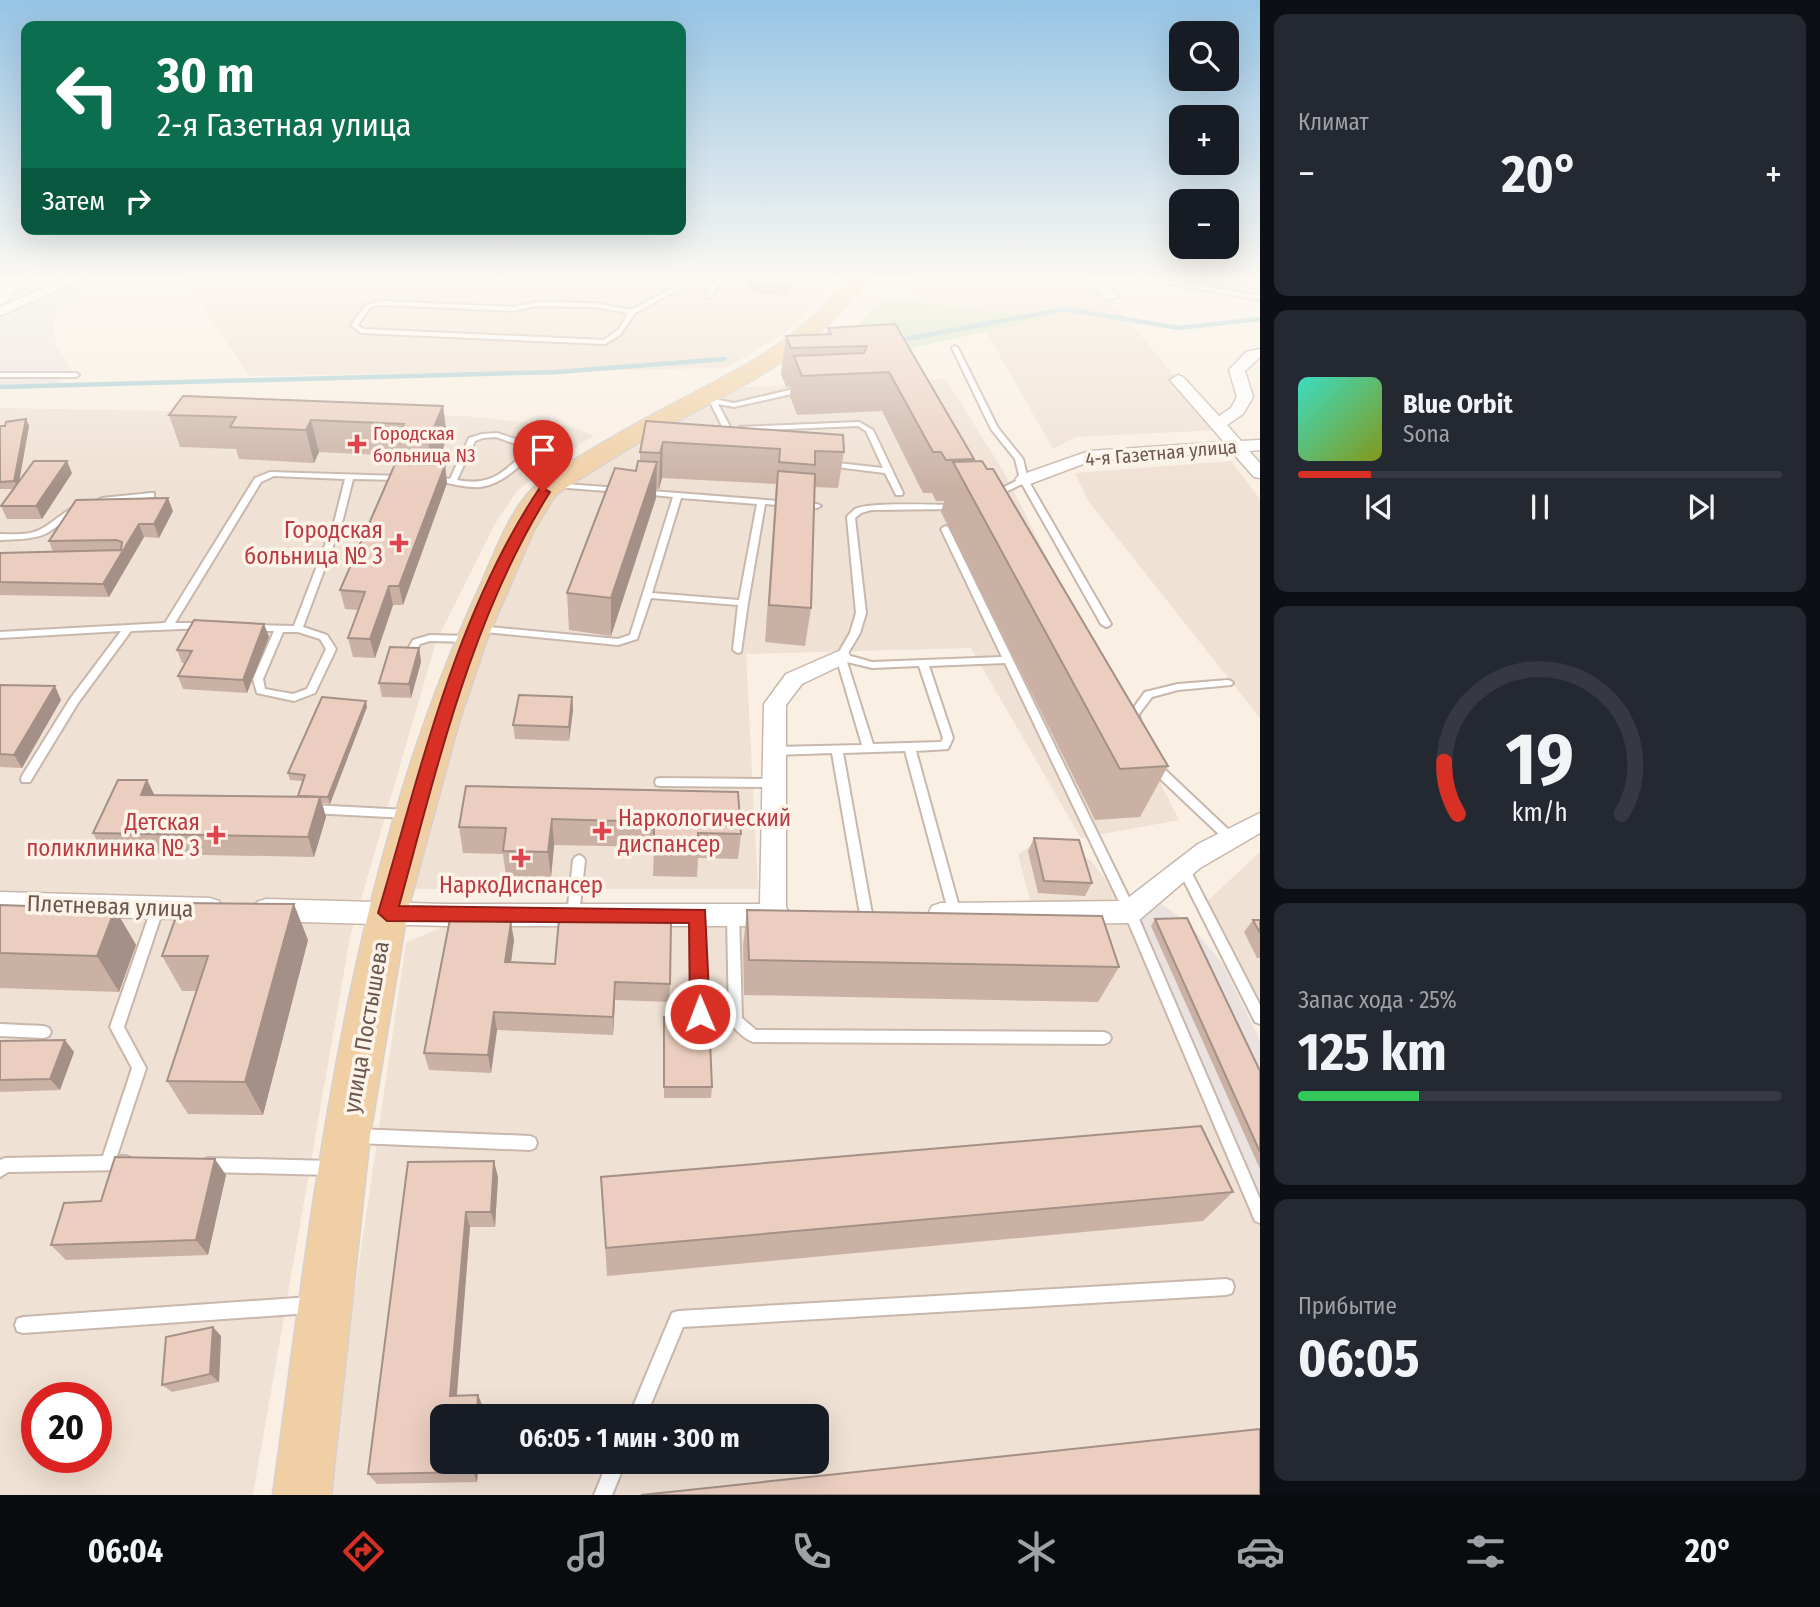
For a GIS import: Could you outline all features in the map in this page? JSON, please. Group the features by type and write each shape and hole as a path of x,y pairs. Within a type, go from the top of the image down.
{"main road":[{"name":"улица Постышева","path":"302,1495 344,1152 387,913 473,634 520,530 543,492 581,466 778,361 793,348"}],"street":[{"path":"1218,424 1237,411 1245,397 1237,370 1251,355 1260,353"},
{"path":"1178,380 1260,474"},
{"name":"4-я Газетная улица","path":"1024,480 1088,456 1260,444"},
{"path":"774,915 775,704 794,679 841,657"},
{"path":"840,915 1130,912 1182,865 1228,836 1260,822"},
{"name":"Плетневая улица","path":"0,903 387,913 800,915"}],"lane":[{"path":"955,348 995,429 1019,459 1024,480 1107,624"},
{"path":"0,375 76,375"},
{"path":"708,399 734,405 793,390 818,389"},
{"path":"708,399 733,442"},
{"path":"727,430 859,424 869,430 899,493"},
{"path":"454,479 472,440 482,436 497,435 581,466"},
{"path":"167,626 258,480 272,474 454,479 471,485 491,483 535,448"},
{"path":"821,463 888,471"},
{"path":"298,629 339,519 349,477"},
{"path":"983,500 1024,480"},
{"path":"552,485 817,506"},
{"path":"0,537 31,535 46,530 63,514 94,501 151,495"},
{"path":"408,657 416,642 473,634 618,642 634,637 678,495"},
{"path":"738,650 743,603 761,503"},
{"path":"869,749 841,657 855,633 861,613 851,517 858,510 871,508 959,506"},
{"path":"945,529 1130,912 1260,1216"},
{"path":"648,594 743,603"},
{"path":"0,635 167,626 218,627"},
{"path":"243,627 281,628 298,629 324,637 331,649 311,691 294,698 261,691 258,679 281,628"},
{"path":"26,779 74,701 128,628"},
{"path":"841,657 872,665 1008,660"},
{"path":"775,751 944,746 948,738 923,663"},
{"path":"1137,739 1134,714 1149,694 1178,687 1228,683"},
{"path":"911,749 955,914"},
{"path":"837,750 891,914"},
{"path":"1147,756 1228,836"},
{"path":"660,782 775,783"},
{"path":"305,809 416,814"},
{"path":"573,915 579,860"},
{"path":"1182,865 1260,1018"},
{"path":"108,1163 139,1068 117,1027 158,907"},
{"path":"698,915 700,1014"},
{"path":"733,915 736,1020 753,1036 1104,1038"},
{"path":"0,1030 44,1032"},
{"path":"199,1165 344,1152 530,1143"},
{"path":"0,1170 5,1165 147,1164"},
{"path":"642,1404 678,1319 1226,1287"},
{"path":"23,1325 326,1304"},
{"path":"603,1495 612,1474"}],"shaded area":[{"path":"0,348 56,348 71,370 60,383 0,385"},
{"path":"230,348 760,348 726,368 249,376"},
{"path":"995,348 1151,348 1220,430 1076,437 1053,449"},
{"path":"946,379 1005,474 1179,820 1081,838 971,648 746,654 758,889 405,889 439,747 547,491 728,388"},
{"path":"0,408 464,416 573,427 594,436 550,463 517,491 495,524 436,642 350,937 253,1495 0,1495"},
{"path":"1231,461 1260,499 1260,718 1089,502 1075,473"},
{"path":"1036,842 1064,843 1091,861 1125,904 1260,1222 1260,1495 325,1495 406,943 442,927 762,921 1037,925 1018,855"},
{"path":"1260,852 1260,1019 1202,906"},
{"path":"1146,893 1188,923 1223,964 1260,1041 1260,1209 1134,908"}],"green space":[{"path":"844,348 913,348 867,358"}],"building":[{"path":"866,348 909,348 974,459 946,460 941,452 933,452 889,372 802,376 794,356 864,353"},
{"path":"183,396 443,406 428,441 397,441 404,424 311,420 306,430 230,427 236,417 169,415"},
{"path":"26,419 14,481 0,482 0,426 5,426 6,422"},
{"path":"646,421 843,435 844,452 815,451 815,465 779,462 780,449 663,442 660,453 640,452"},
{"path":"34,461 67,461 36,506 1,506"},
{"path":"638,461 657,462 611,598 567,593 615,468 636,471"},
{"path":"982,461 987,469 993,469 1168,766 1120,769 953,462"},
{"name":"Городская больница № 3","path":"395,464 445,465 399,586 389,586 370,639 348,638 365,592 340,590"},
{"path":"778,471 815,474 811,608 769,605"},
{"path":"168,498 154,524 139,524 103,584 0,582 0,553 121,550 122,542 116,540 49,541 76,500"},
{"path":"194,620 264,624 243,680 178,676 192,651 177,650"},
{"path":"390,647 419,648 409,684 379,683"},
{"path":"0,685 55,686 14,755 0,754"},
{"path":"519,695 572,697 569,727 513,725"},
{"path":"322,697 366,701 328,797 298,796 305,775 288,773"},
{"path":"118,780 147,780 141,795 320,797 308,837 93,833"},
{"path":"466,786 738,792 741,834 698,833 699,852 654,851 654,822 552,819 548,852 503,851 506,828 459,827"},
{"path":"1034,838 1079,840 1092,883 1044,881"},
{"path":"181,903 294,904 245,1082 167,1081 208,956 162,956"},
{"path":"0,905 115,909 97,956 0,953"},
{"path":"747,910 1102,916 1119,967 749,960"},
{"path":"1187,918 1260,1071 1260,1152 1155,919"},
{"path":"450,919 511,922 505,962 555,964 559,919 671,923 670,984 615,982 613,1017 494,1012 488,1055 424,1053"},
{"path":"1253,920 1260,920 1260,933"},
{"path":"664,1017 709,1018 712,1087 664,1087"},
{"path":"65,1040 50,1079 0,1080 0,1041"},
{"path":"1201,1126 1233,1192 606,1248 601,1177"},
{"path":"115,1157 215,1159 196,1240 51,1245 64,1203 101,1201"},
{"path":"494,1161 491,1212 466,1212 450,1396 478,1395 478,1404 430,1404 430,1473 368,1474 408,1162"},
{"path":"213,1327 210,1374 162,1385 166,1337"},
{"path":"1260,1429 1260,1495 641,1495"}],"waterway":[{"path":"0,387 557,372 725,359"}],"place":[{"name":"Городская больница N3","path":"357,444"},
{"name":"Городская больница № 3","path":"399,543"},
{"name":"Наркологический диспансер","path":"602,831"},
{"name":"Детская поликлиника № 3","path":"216,835"},
{"name":"НаркоДиспансер","path":"521,858"}],"route":[{"path":"543,492 520,530 471,639 443,722 387,913 698,915 700,1014"}]}
